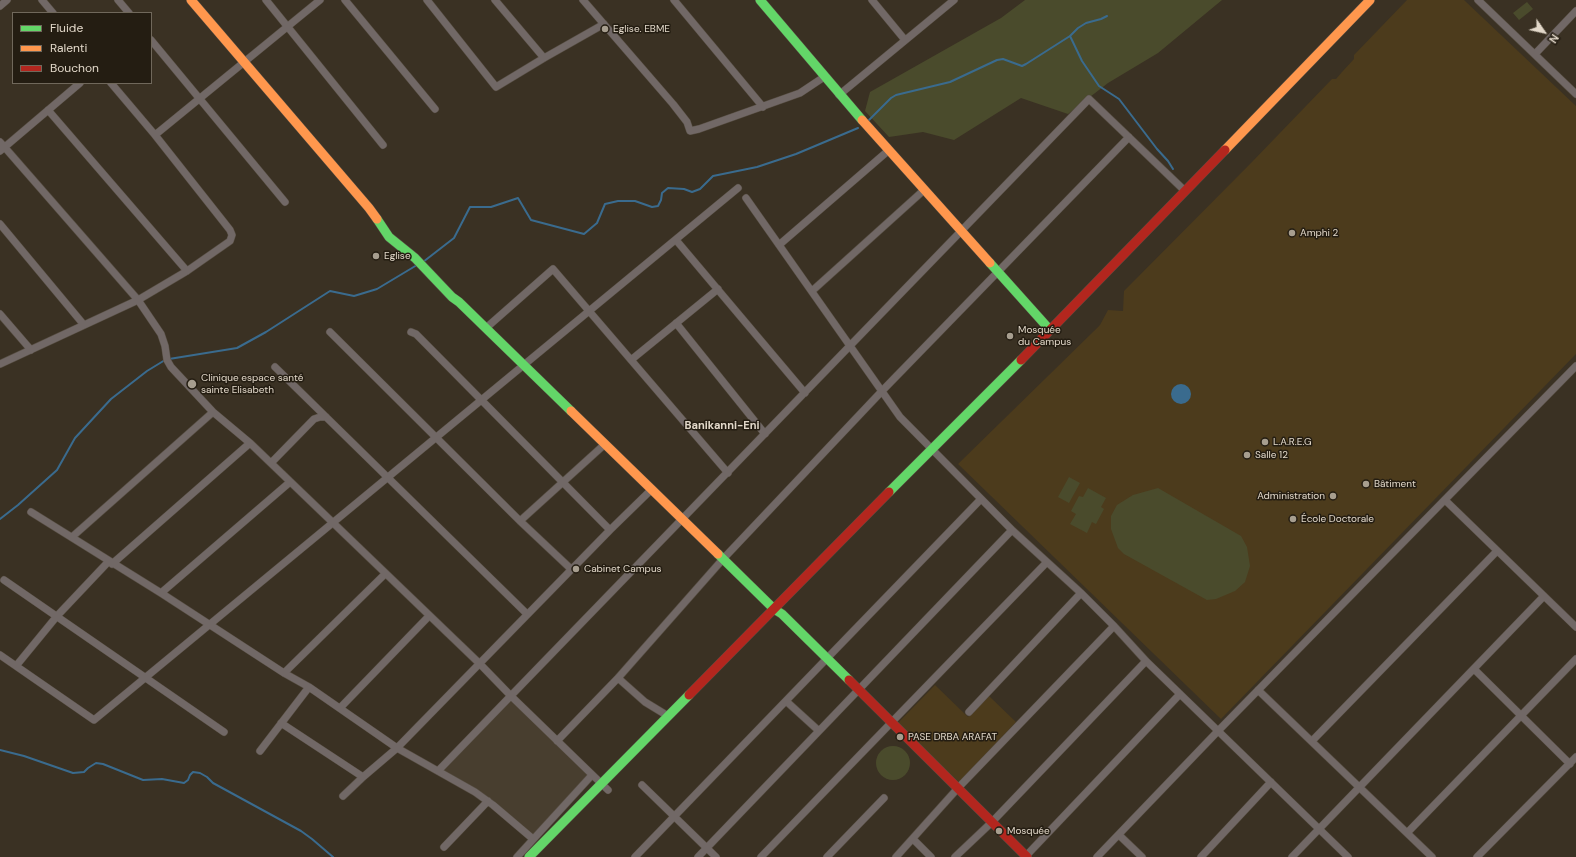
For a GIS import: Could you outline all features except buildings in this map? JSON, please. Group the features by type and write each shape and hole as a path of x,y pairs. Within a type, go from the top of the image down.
{"street":[{"path":"0,6 7,0"},
{"path":"42,0 52,12"},
{"path":"118,0 128,12"},
{"path":"191,0 369,208 389,237 415,258 452,297 459,302 652,489 723,560 774,609 782,614 1026,857 1180,694"},
{"path":"266,0 383,145"},
{"path":"155,135 320,0"},
{"path":"345,0 434,109"},
{"path":"427,0 496,87 604,24"},
{"path":"495,0 544,58"},
{"path":"583,0 687,122 690,131 800,93 824,77"},
{"path":"674,0 763,107"},
{"path":"760,0 839,95 1050,330"},
{"path":"872,0 905,40"},
{"path":"839,95 954,0"},
{"path":"529,857 604,787 668,716 1050,330 1370,0"},
{"path":"1478,0 1576,94"},
{"path":"1535,54 1576,11"},
{"path":"152,41 285,202"},
{"path":"79,84 2,147 138,300 161,334 166,346 167,360 171,368 213,412 271,463 480,664 604,787"},
{"path":"0,364 138,300 187,271 230,242 232,235 230,230 155,135 112,84"},
{"path":"438,771 806,393 1089,99 1185,191"},
{"path":"48,110 187,271"},
{"path":"557,741 618,678 723,560 882,391 1129,137"},
{"path":"779,245 889,150"},
{"path":"0,655 94,720 738,188"},
{"path":"812,291 924,190"},
{"path":"746,198 900,417 931,450 1012,530 1081,593 1146,661 1348,857"},
{"path":"0,224 84,325"},
{"path":"676,240 806,393"},
{"path":"486,328 553,270 728,473"},
{"path":"631,360 718,289"},
{"path":"0,314 30,350"},
{"path":"676,323 765,434"},
{"path":"330,332 520,521 571,569"},
{"path":"412,332 416,334 610,530"},
{"path":"1097,857 1218,731 1576,366"},
{"path":"275,367 528,614"},
{"path":"72,538 213,412"},
{"path":"271,463 314,419 326,417"},
{"path":"16,666 57,616 110,563 250,443"},
{"path":"520,521 605,444"},
{"path":"161,594 290,482"},
{"path":"343,796 397,748 571,569 652,489"},
{"path":"635,857 981,499"},
{"path":"1445,500 1576,627"},
{"path":"30,512 284,673 309,687 397,748 475,792 533,839"},
{"path":"698,857 1012,530"},
{"path":"1312,741 1497,551"},
{"path":"760,857 1047,562"},
{"path":"284,673 385,574"},
{"path":"4,580 224,732"},
{"path":"969,712 1081,593"},
{"path":"1292,857 1544,596"},
{"path":"340,708 429,616"},
{"path":"896,857 958,788 1114,626"},
{"path":"1407,833 1576,658"},
{"path":"955,857 992,822 1146,661"},
{"path":"1474,669 1570,764"},
{"path":"618,678 646,702 668,716"},
{"path":"260,751 309,687"},
{"path":"1258,690 1432,857"},
{"path":"786,701 819,731"},
{"path":"281,723 363,777"},
{"path":"1477,857 1576,757"},
{"path":"517,857 592,775"},
{"path":"1201,857 1271,782"},
{"path":"642,785 716,857"},
{"path":"827,857 884,798"},
{"path":"444,847 488,801"},
{"path":"1119,835 1142,857"},
{"path":"913,839 932,857"}],"shaded area":[{"path":"1407,0 1464,0 1576,106 1576,354 1221,719 958,464 1100,325 1108,310 1123,311 1124,291 1332,79 1336,79 1354,59 1354,55"},
{"path":"935,685 968,717 989,696 1016,722 959,782 897,724"},
{"path":"510,700 589,776 532,836 491,799 473,787 441,771"}],"green space":[{"path":"1025,0 1222,0 1158,53 1108,83 1068,114 1021,98 954,140 923,132 889,137 865,111 870,92 1001,18"},
{"path":"1527,2 1533,9 1519,20 1513,13"},
{"path":"1069,477 1080,483 1069,503 1058,497"},
{"path":"1088,488 1106,498 1101,507 1104,509 1096,524 1092,522 1087,533 1070,524 1076,514 1071,511 1079,496 1083,497"},
{"path":"1158,488 1241,536 1247,547 1250,566 1245,582 1235,591 1216,599 1207,600 1124,554 1118,548 1111,529 1111,516 1117,505 1133,495"},
{"path":"896,746 903,748 908,753 910,763 908,773 903,778 890,780 883,778 878,773 876,760 878,753 883,748"}],"water":[{"path":"1181,384 1188,387 1191,394 1188,401 1181,404 1174,401 1171,394 1174,387"}],"waterway":[{"path":"868,121 891,98 896,95 950,82 997,60 1003,59 1022,66 1070,36 1086,23 1107,16"},
{"path":"1070,36 1082,61 1099,86 1119,99 1173,169"},
{"path":"423,262 454,238 470,207 491,207 518,198 531,220 584,234 597,223 605,204 618,201 635,201 652,207 658,206 662,193 668,188 684,189 692,192 700,189 713,176 757,167 796,154 858,128"},
{"path":"169,359 237,348 266,332 330,291 354,296 377,289 417,265"},
{"path":"0,519 57,470 75,438 111,399 147,371 165,360"},
{"path":"0,750 24,756 73,773 84,772 96,763 103,764 143,780 162,779 184,783 193,772 200,773 213,783 301,831 333,857"}],"traffic: fast":[{"path":"760,0 862,120"},
{"path":"377,219 389,237 415,258 452,297 459,302 571,411"},
{"path":"990,263 1050,330"},
{"path":"889,492 1021,360"},
{"path":"718,554 849,680"},
{"path":"529,857 689,695"}],"traffic: slow":[{"path":"191,0 377,219"},
{"path":"1225,150 1370,0"},
{"path":"862,120 990,263"},
{"path":"571,411 718,554"}],"traffic: jam":[{"path":"1021,360 1225,150"},
{"path":"689,695 889,492"},
{"path":"849,680 1027,857"}],"place":[{"name":"Eglise. EBME","path":"605,29"},
{"name":"Amphi 2","path":"1292,233"},
{"name":"Eglise","path":"376,256"},
{"name":"Mosquée du Campus","path":"1010,336"},
{"name":"Clinique espace santé sainte Elisabeth","path":"192,384"},
{"name":"L.A.R.E.G","path":"1265,442"},
{"name":"Salle 12","path":"1247,455"},
{"name":"Bâtiment","path":"1366,484"},
{"name":"Administration","path":"1333,496"},
{"name":"École Doctorale","path":"1293,519"},
{"name":"Cabinet Campus","path":"576,569"},
{"name":"PASE DRBA ARAFAT","path":"900,737"},
{"name":"Mosquée","path":"999,831"}],"district":[{"name":"Banikanni-Eni","path":"722,426"}]}
